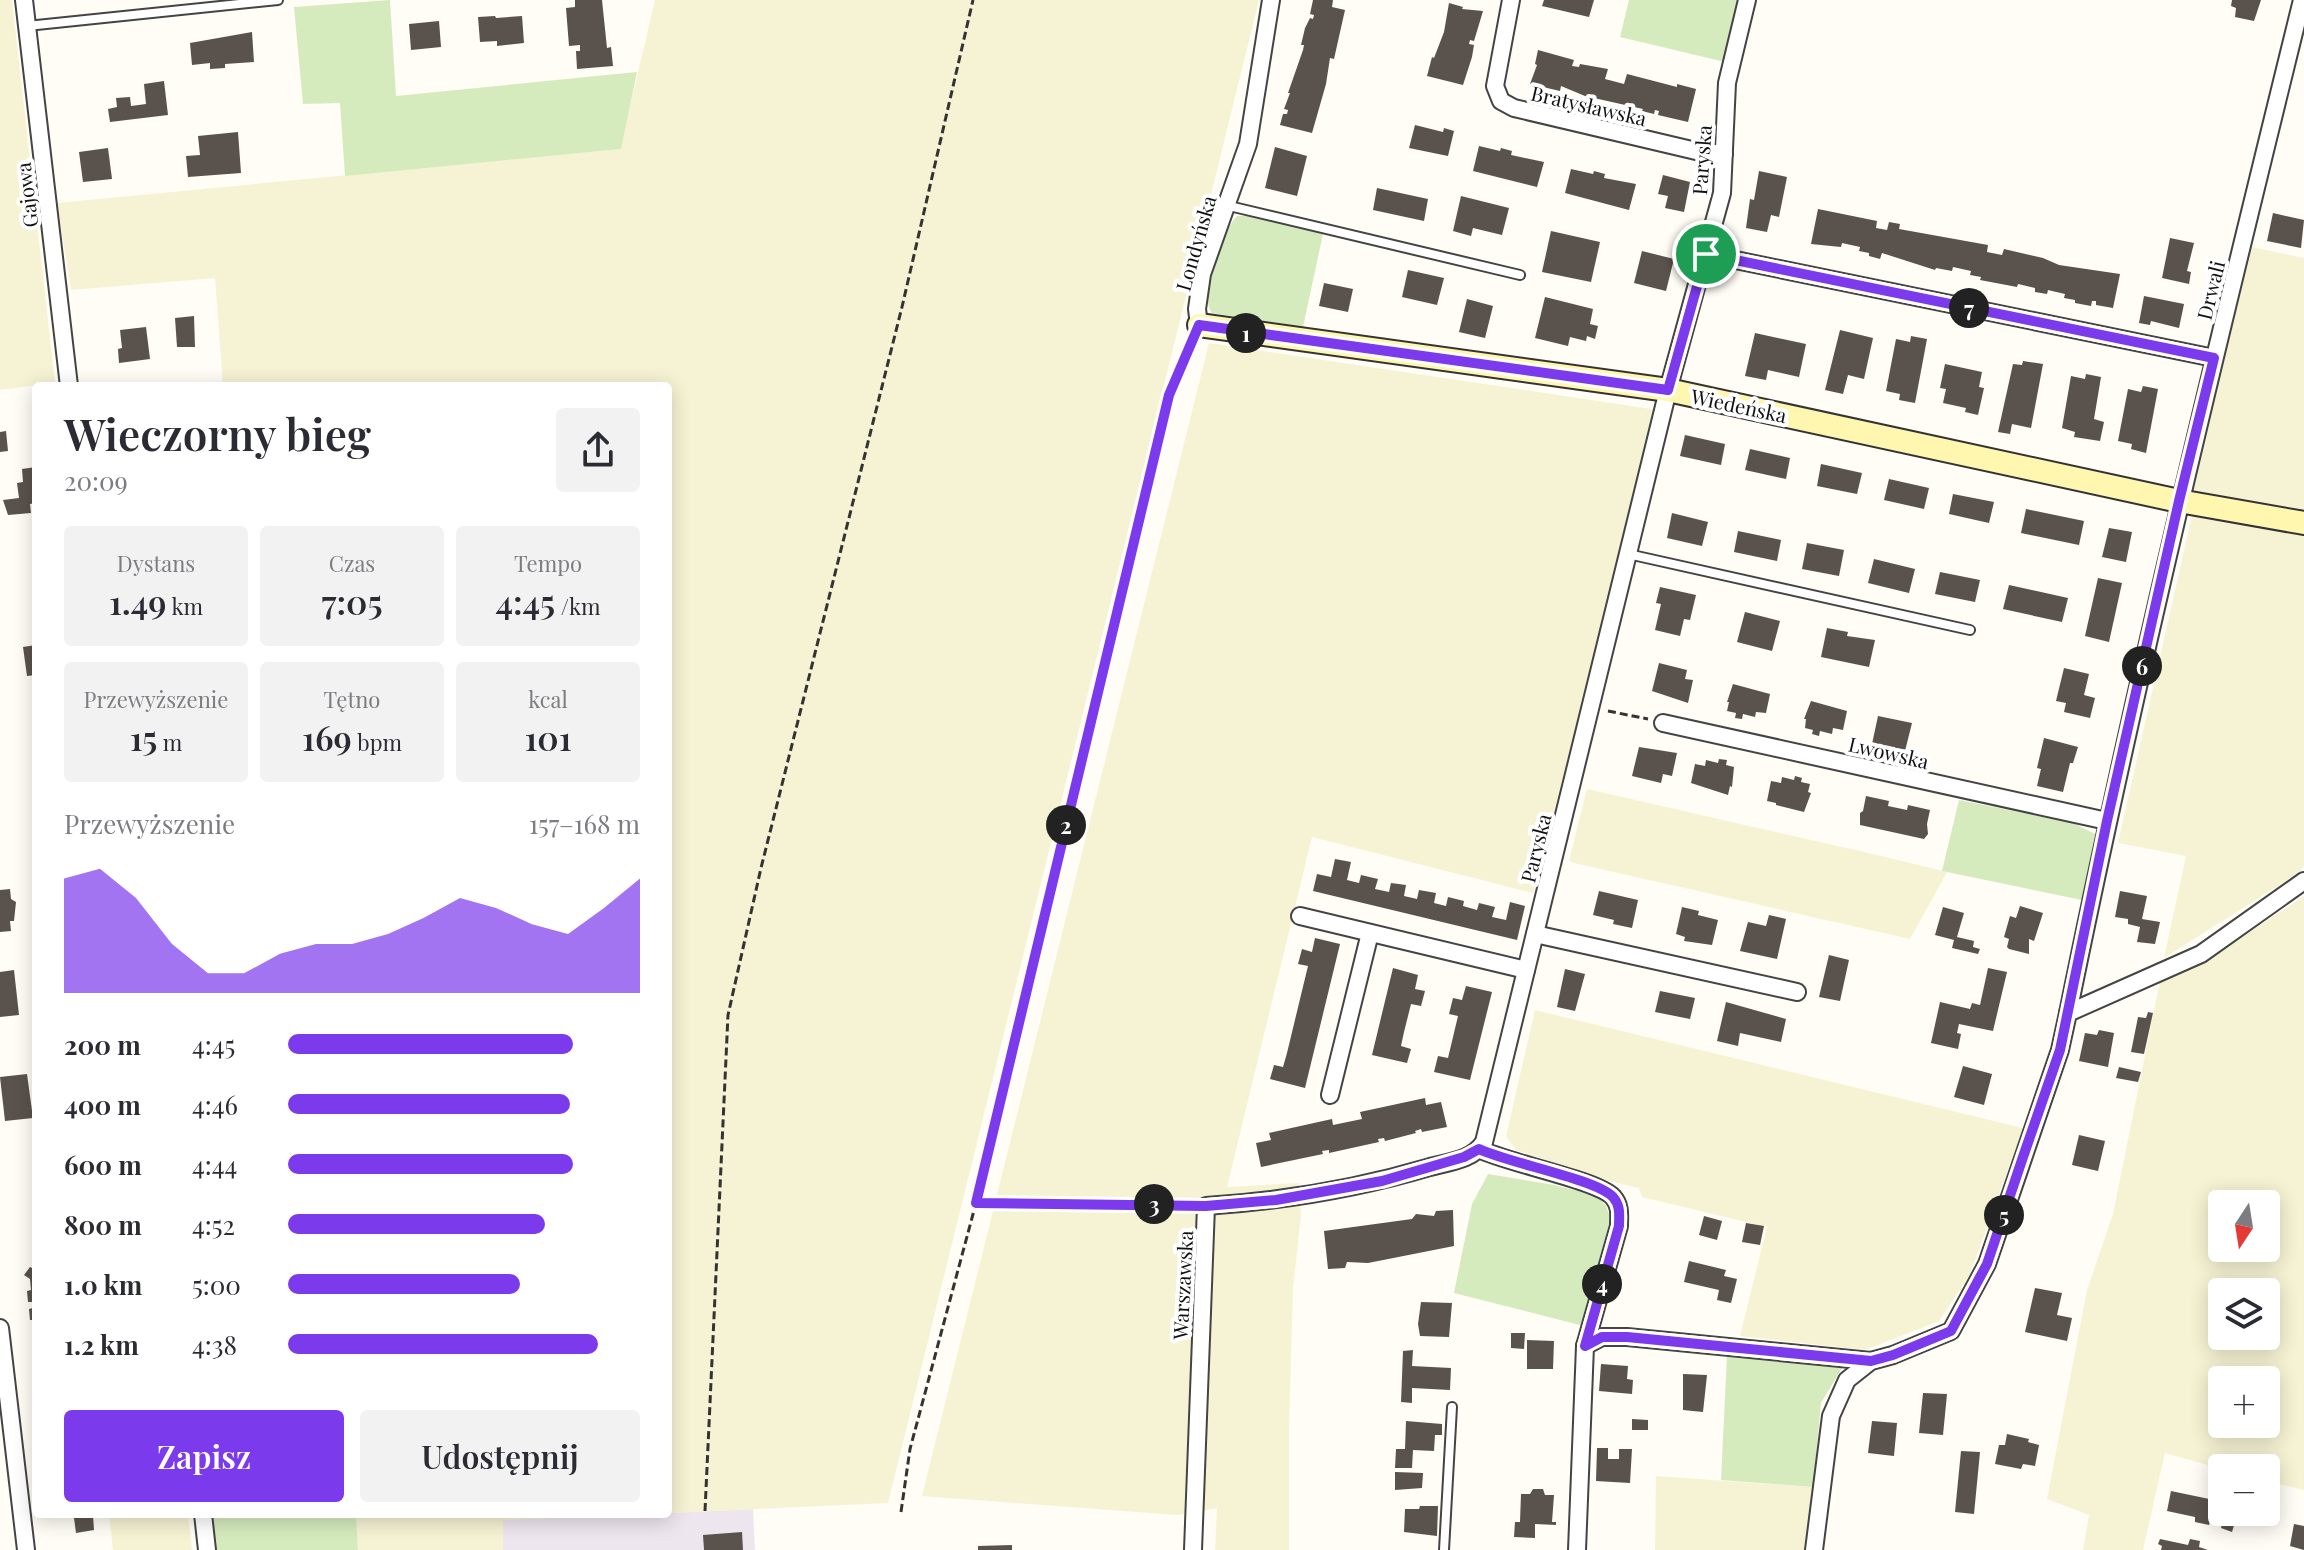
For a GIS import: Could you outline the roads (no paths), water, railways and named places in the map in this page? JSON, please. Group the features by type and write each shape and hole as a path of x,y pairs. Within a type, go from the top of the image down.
{"street":[{"name":"Gajowa","path":"24,0 69,382"},
{"name":"Londyńska","path":"1199,325 1197,309 1202,274 1248,144 1271,0"},
{"name":"Bratysławska","path":"1511,0 1495,86 1501,101 1514,108 1696,151 1724,154"},
{"name":"Paryska","path":"1479,1149 1485,1137 1668,390 1722,193 1727,83 1747,0"},
{"name":"Drwali","path":"1871,1361 1951,1331 1987,1264 2060,1050 2107,821 2179,501 2302,0"},
{"path":"1706,254 2214,358"},
{"name":"Wiedeńska","path":"1199,325 1668,390 2179,501 2304,523"},
{"name":"Lwowska","path":"1663,723 2107,821"},
{"path":"2068,1013 2201,954 2304,881"},
{"path":"1300,916 1526,970"},
{"path":"1330,1095 1370,933"},
{"path":"1535,934 1797,992"},
{"path":"1479,1149 1592,1186 1612,1196 1619,1208 1619,1226 1585,1346 1577,1550"},
{"name":"Warszawska","path":"1193,1550 1206,1206 1338,1191 1470,1155 1479,1149"},
{"path":"0,1328 26,1550"},
{"path":"1585,1346 1602,1337 1627,1337 1871,1361"},
{"path":"1814,1550 1831,1416 1847,1380 1871,1361"},
{"path":"203,1518 207,1550"}],"lane":[{"path":"26,26 278,0"},
{"path":"1225,205 1520,275"},
{"path":"1628,554 1970,630"},
{"path":"1444,1550 1452,1407"}]}
